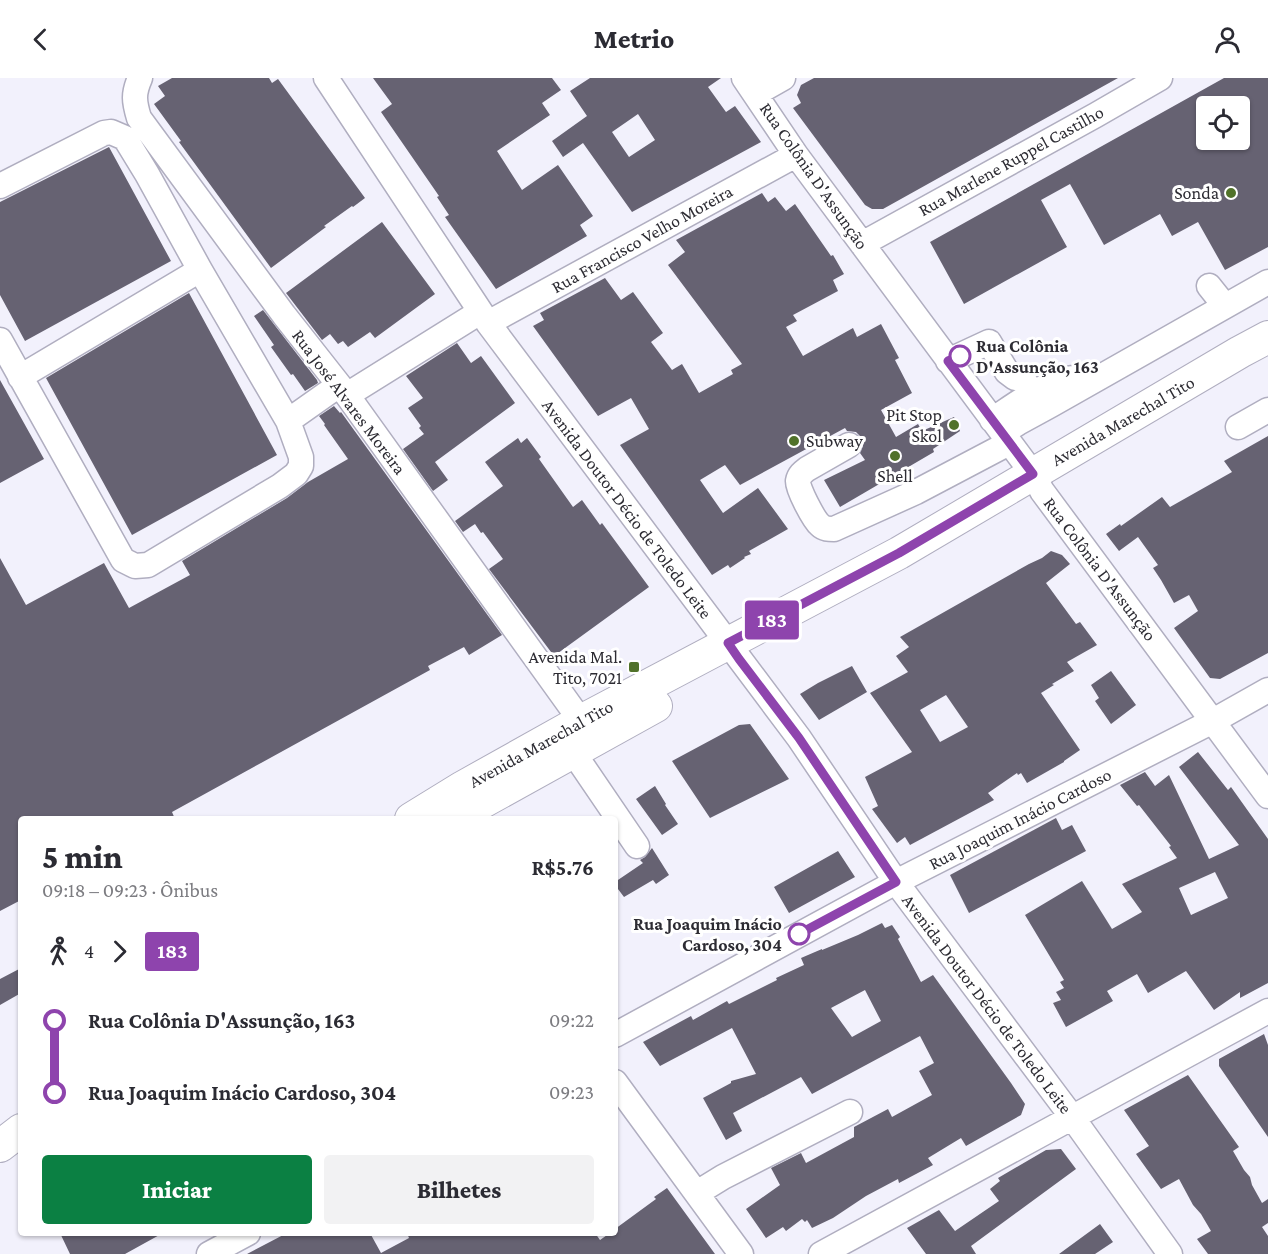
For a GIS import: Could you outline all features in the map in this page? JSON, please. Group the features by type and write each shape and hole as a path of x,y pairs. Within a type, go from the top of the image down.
{"main road":[{"name":"Avenida Marechal Tito","path":"1038,483 1240,352 1268,337"},
{"name":"Avenida Marechal Tito","path":"416,816 463,788 529,763 573,752 733,651 899,553 1224,387 1268,360"},
{"name":"Avenida Marechal Tito","path":"456,816 529,763 581,721 733,651"},
{"path":"0,1146 18,1132"}],"street":[{"name":"Rua José Alvares Moreira","path":"140,78 135,90 139,118 284,315 343,390 581,721"},
{"name":"Avenida Doutor Décio de Toledo Leite","path":"326,78 484,317 799,738 896,882 1072,1117 1170,1254"},
{"path":"749,86 783,78"},
{"name":"Rua Marlene Ruppel Castilho","path":"862,244 1160,78"},
{"name":"Rua Colônia D'Assunção","path":"749,86 796,154 1268,796"},
{"path":"0,186 104,133 111,132 125,138 288,421 301,457 301,466 296,474 280,486 148,565 135,566 123,560 0,340"},
{"name":"Rua Francisco Velho Moreira","path":"288,421 343,390 796,154"},
{"path":"20,377 200,270"},
{"path":"849,445 807,469 798,481 799,488 815,518 825,529 834,529 916,492 1001,432 1268,282"},
{"path":"1209,286 1225,306"},
{"path":"948,361 989,342 1007,372 1016,378 1022,377 1033,394"},
{"path":"1001,432 1033,394 1064,368 1099,378"},
{"path":"1238,427 1268,410"},
{"name":"Rua Joaquim Inácio Cardoso","path":"618,1033 896,882 1213,721 1268,690"},
{"path":"573,752 617,816"},
{"path":"618,818 637,846"},
{"path":"821,1254 1268,1011"},
{"path":"618,1086 741,1254"},
{"path":"697,1193 723,1177 850,1112"},
{"path":"209,1254 242,1236"}],"building":[{"path":"172,78 269,78 272,83 278,79 365,198 324,226 326,227 271,268 154,104 165,96 158,86"},
{"path":"373,78 552,78 561,90 542,103 550,115 497,151 522,190 558,165 593,216 580,225 587,236 496,289 445,217 449,215 437,197 439,196 381,112 392,104"},
{"path":"590,78 721,78 708,87 726,112 735,106 761,142 632,212 583,143 563,157 552,141 587,116 570,91","holes":["638,114 655,140 629,157 612,132"]},
{"path":"814,78 1118,78 883,209 872,209 865,205 793,108 801,103 797,95 801,85"},
{"path":"1224,78 1268,78 1268,247 1225,270 1198,222 1172,236 1160,214 1104,245 1070,184 1041,200 1067,247 964,304 930,242"},
{"path":"109,147 171,261 25,341 0,295 0,202"},
{"path":"762,193 768,202 775,197 786,211 795,204 831,256 833,255 844,274 833,280 838,291 793,315 797,321 786,327 803,356 853,328 857,337 881,324 899,358 895,360 912,393 881,410 896,437 918,424 922,431 954,417 960,431 933,449 934,452 840,507 824,480 865,460 860,453 863,446 861,437 856,432 847,431 845,428 740,485 725,465 700,480 723,513 758,488 788,529 749,551 751,554 730,568 728,565 712,575 620,445 649,429 631,398 598,416 533,326 544,320 540,313 605,278 621,300 633,292 663,333 651,342 672,370 682,364 699,393 733,374 731,370 742,364 668,265 685,252 676,240"},
{"path":"382,222 435,294 375,338 370,332 348,347 343,341 338,344 330,334 322,340 286,293"},
{"path":"189,293 277,455 132,535 46,378"},
{"path":"263,310 318,383 305,391 293,374 291,375 271,347 274,345 254,316"},
{"path":"457,343 471,363 481,356 515,403 435,462 448,480 433,491 403,449 424,434 408,408 423,398 406,376"},
{"path":"0,380 44,459 0,483"},
{"path":"334,406 341,412 502,635 469,655 464,647 428,666 430,670 172,812 174,816 18,816 18,902 0,911 0,558 26,605 104,563 129,608 190,575 182,561 348,459 319,416"},
{"path":"1268,436 1268,653 1220,679 1210,678 1174,628 1198,611 1189,595 1174,603 1153,568 1158,565 1138,537 1119,551 1106,534 1162,497 1170,507 1232,472 1224,461"},
{"path":"518,438 521,443 527,438 573,507 582,500 600,525 602,523 649,587 554,656 489,569 503,559 475,524 463,532 455,521 503,486 485,462"},
{"path":"1051,551 1062,555 1070,564 1046,583 1076,624 1080,622 1097,645 1067,662 1074,671 1041,693 1080,750 1027,783 1021,773 1018,775 1017,773 988,793 994,800 910,845 905,837 897,843 872,809 878,806 865,777 912,752 870,693 908,672 896,656 909,647 900,637","holes":["946,695 968,727 940,742 920,710"]},
{"path":"852,666 867,692 819,720 800,694"},
{"path":"1111,671 1136,705 1111,724 1095,701 1099,698 1091,685"},
{"path":"750,724 789,779 710,818 672,761 739,725"},
{"path":"1198,752 1228,790 1231,787 1268,839 1268,983 1240,998 1240,992 1214,1010 1186,971 1148,993 1137,974 1107,991 1113,1001 1066,1027 1053,1003 1061,1000 1056,992 1064,988 1060,982 1064,980 1025,915 1082,881 1112,929 1142,912 1122,884 1177,858 1169,847 1171,846 1139,805 1137,806 1120,785 1145,772 1155,786 1169,775 1209,859 1239,845 1179,767","holes":["1215,872 1228,898 1191,915 1179,888"]},
{"path":"655,786 678,824 662,835 636,799"},
{"path":"1056,818 1062,830 1072,825 1086,851 969,913 950,875"},
{"path":"652,848 669,875 656,884 653,880 624,897 618,889 618,880 643,863 640,860"},
{"path":"838,851 855,877 789,913 774,887"},
{"path":"882,923 885,928 892,925 921,982 933,975 1025,1104 1021,1115 966,1146 961,1138 928,1158 933,1165 899,1183 898,1179 866,1196 833,1218 812,1228 807,1220 805,1222 802,1219 786,1231 783,1227 766,1238 746,1209 780,1185 771,1168 801,1153 806,1163 854,1137 854,1127 888,1109 892,1117 932,1095 919,1071 934,1063 920,1036 812,1094 801,1077 733,1113 742,1131 726,1140 703,1098 731,1081 756,1074 732,1028 660,1066 643,1042 691,1016 693,1020 727,1001 729,1004 777,980 776,978 804,965 801,958","holes":["865,990 881,1021 852,1037 831,1008"]},
{"path":"18,970 18,995 0,1005 0,979"},
{"path":"1264,1034 1268,1045 1268,1137 1219,1066 1219,1059"},
{"path":"1188,1075 1239,1147 1233,1151 1250,1177 1262,1203 1268,1199 1268,1223 1262,1227 1268,1236 1268,1254 1208,1254 1197,1239 1211,1231 1179,1179 1161,1189 1136,1154 1149,1146 1124,1110"},
{"path":"1061,1149 1076,1169 971,1246 976,1254 926,1254 907,1228 939,1210 955,1231 999,1201 990,1189 1000,1181 998,1178 1046,1150"},
{"path":"667,1188 715,1254 247,1254 281,1236 372,1236 381,1253 409,1238 408,1236 597,1236 600,1240 606,1236 618,1236 618,1227 656,1199 654,1197"},
{"path":"1100,1224 1113,1242 1095,1254 1059,1254"},
{"path":"61,1236 158,1236 125,1254 70,1254"}],"bus line":[{"name":"183","path":"799,934 896,882 799,738 728,643 899,553 1033,474 948,361 960,356"}],"place":[{"name":"Sonda","path":"1231,193"},
{"name":"Rua Colônia D'Assunção, 163","path":"960,356"},
{"name":"Pit Stop Skol","path":"954,425"},
{"name":"Subway","path":"794,441"},
{"name":"Shell","path":"895,456"},
{"name":"Avenida Mal. Tito, 7021","path":"634,667"},
{"name":"Rua Joaquim Inácio Cardoso, 304","path":"799,934"}]}
